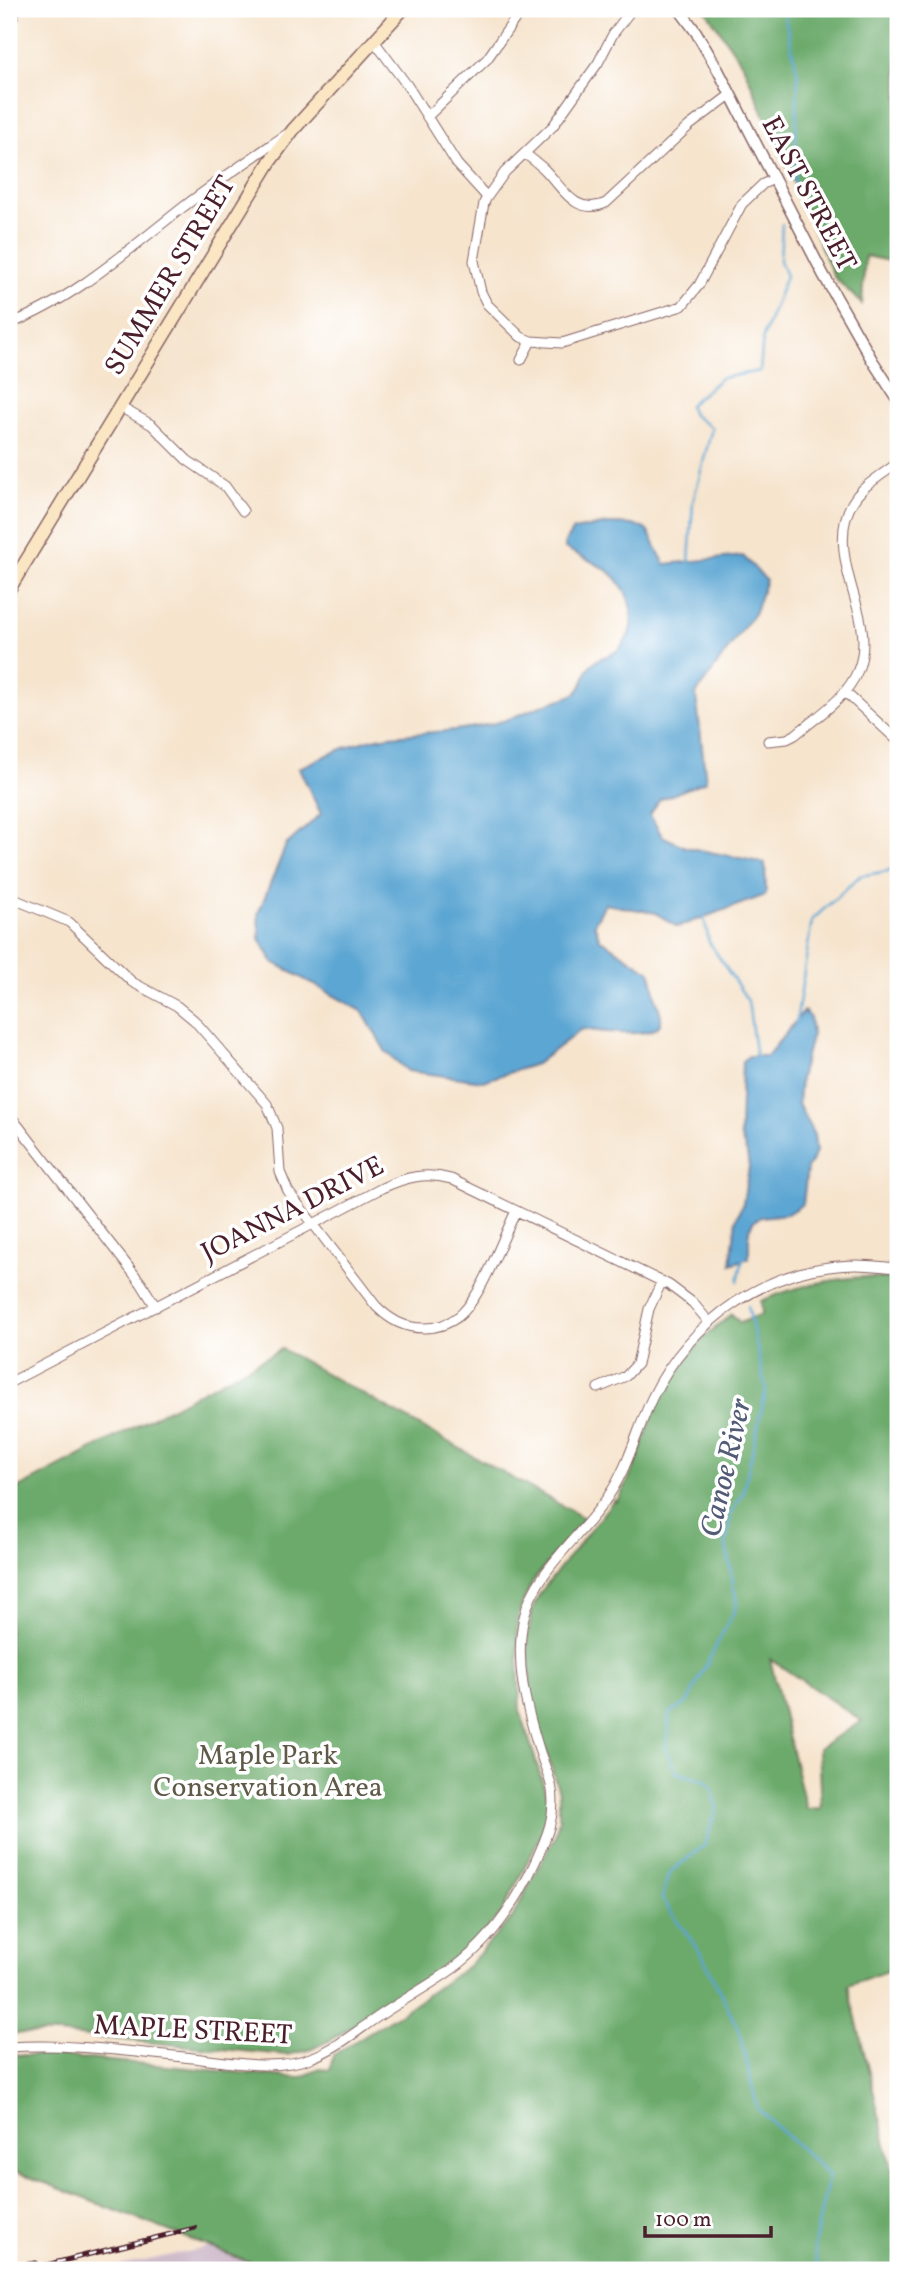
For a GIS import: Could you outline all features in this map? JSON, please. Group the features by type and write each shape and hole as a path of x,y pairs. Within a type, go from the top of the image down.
{"main road":[{"name":"SUMMER STREET","path":"9,589 234,219 293,130 403,9"}],"street":[{"path":"427,117 487,59 522,9"},
{"path":"632,9 544,136 505,172 487,197 474,261 481,292 487,304 521,337 531,341 562,344 682,306 699,285 742,204 763,184 774,179"},
{"name":"EAST STREET","path":"679,9 696,32 844,311 898,400"},
{"path":"374,41 407,85 457,163 487,197"},
{"path":"525,154 544,169 573,201 581,205 600,205 606,203 689,126 730,95"},
{"path":"9,324 32,315 81,285 191,201 293,130"},
{"path":"521,360 531,341"},
{"path":"120,407 152,425 187,460 225,486 243,511"},
{"path":"768,741 795,735 845,692 858,671 863,652 862,624 843,547 847,515 863,489 898,463"},
{"path":"845,692 898,741"},
{"path":"9,897 69,922 132,982 177,1006 194,1020 267,1104 277,1128 279,1164 284,1182 372,1301 388,1317 401,1325 428,1328 451,1322 464,1311 478,1290 516,1211"},
{"path":"9,1114 141,1283 156,1307"},
{"name":"JOANNA DRIVE","path":"9,1383 399,1180 420,1175 451,1180 662,1281 682,1293 709,1322"},
{"name":"MAPLE STREET","path":"9,2047 77,2047 266,2064 301,2061 343,2041 450,1970 490,1933 510,1909 544,1845 553,1815 552,1792 526,1708 522,1683 523,1621 529,1600 540,1580 611,1493 624,1469 651,1400 666,1373 680,1353 709,1322 729,1305 756,1290 787,1276 837,1266 898,1268"},
{"path":"598,1388 626,1376 637,1364 649,1309 662,1281"}],"shaded area":[{"path":"211,2247 264,2268 274,2267 274,2270 100,2270"}],"green space":[{"path":"705,9 898,9 898,263 865,256 862,304 834,277 743,65"},
{"path":"863,1277 898,1279 898,1967 848,1985 898,2194 898,2270 274,2270 274,2267 264,2268 9,2169 9,2055 44,2055 299,2078 320,2069 330,2070 333,2055 468,1966 512,1918 555,1836 559,1819 559,1792 532,1707 527,1638 533,1608 540,1593 614,1500 616,1502 634,1467 652,1418 671,1379 709,1333 732,1314 740,1323 762,1314 761,1301 811,1284","holes":["770,1659 862,1721 818,1749 821,1808 806,1809"]},
{"name":"Maple Park Conservation Area","path":"282,1349 584,1518 533,1581 522,1604 517,1625 520,1710 548,1800 547,1819 542,1833 501,1914 462,1956 329,2041 310,2050 287,2055 58,2034 9,2033 9,1493"}],"water":[{"path":"608,524 634,525 646,530 665,564 743,556 766,580 755,612 696,694 706,781 659,800 650,815 662,836 685,847 765,863 766,895 677,927 656,913 605,904 594,924 600,939 650,972 661,1021 650,1031 613,1033 582,1029 536,1064 483,1081 408,1071 386,1052 362,1011 273,962 260,939 258,914 286,845 321,814 299,768 366,741 492,724 576,693 591,665 618,650 630,632 629,601 619,582 601,567 565,548 565,542 573,530"},
{"path":"804,1011 810,1017 812,1034 800,1078 798,1104 814,1135 816,1152 807,1169 803,1204 787,1214 761,1217 753,1222 749,1230 749,1258 731,1264 736,1219 743,1203 749,1167 740,1135 742,1061 749,1056 767,1056"}],"waterway":[{"name":"Canoe River","path":"783,9 798,75 794,192"},
{"name":"Canoe River","path":"689,562 693,502 712,428 693,415 689,405 721,378 760,371 763,337 786,276 780,261 782,224"},
{"path":"796,1023 812,920 860,876 888,871 898,864"},
{"name":"Canoe River","path":"704,917 709,942 748,1001 756,1058"},
{"name":"Canoe River","path":"738,1281 743,1258"},
{"name":"Canoe River","path":"748,1306 766,1390 743,1493 731,1513 726,1545 737,1605 687,1703 670,1713 666,1750 677,1773 705,1780 712,1788 717,1807 705,1845 669,1873 662,1899 703,1957 741,2035 757,2108 829,2175 814,2246 817,2270"}],"railway":[{"path":"9,35 19,9"},
{"path":"26,2270 195,2228"},
{"path":"9,2267 36,2263"}]}
